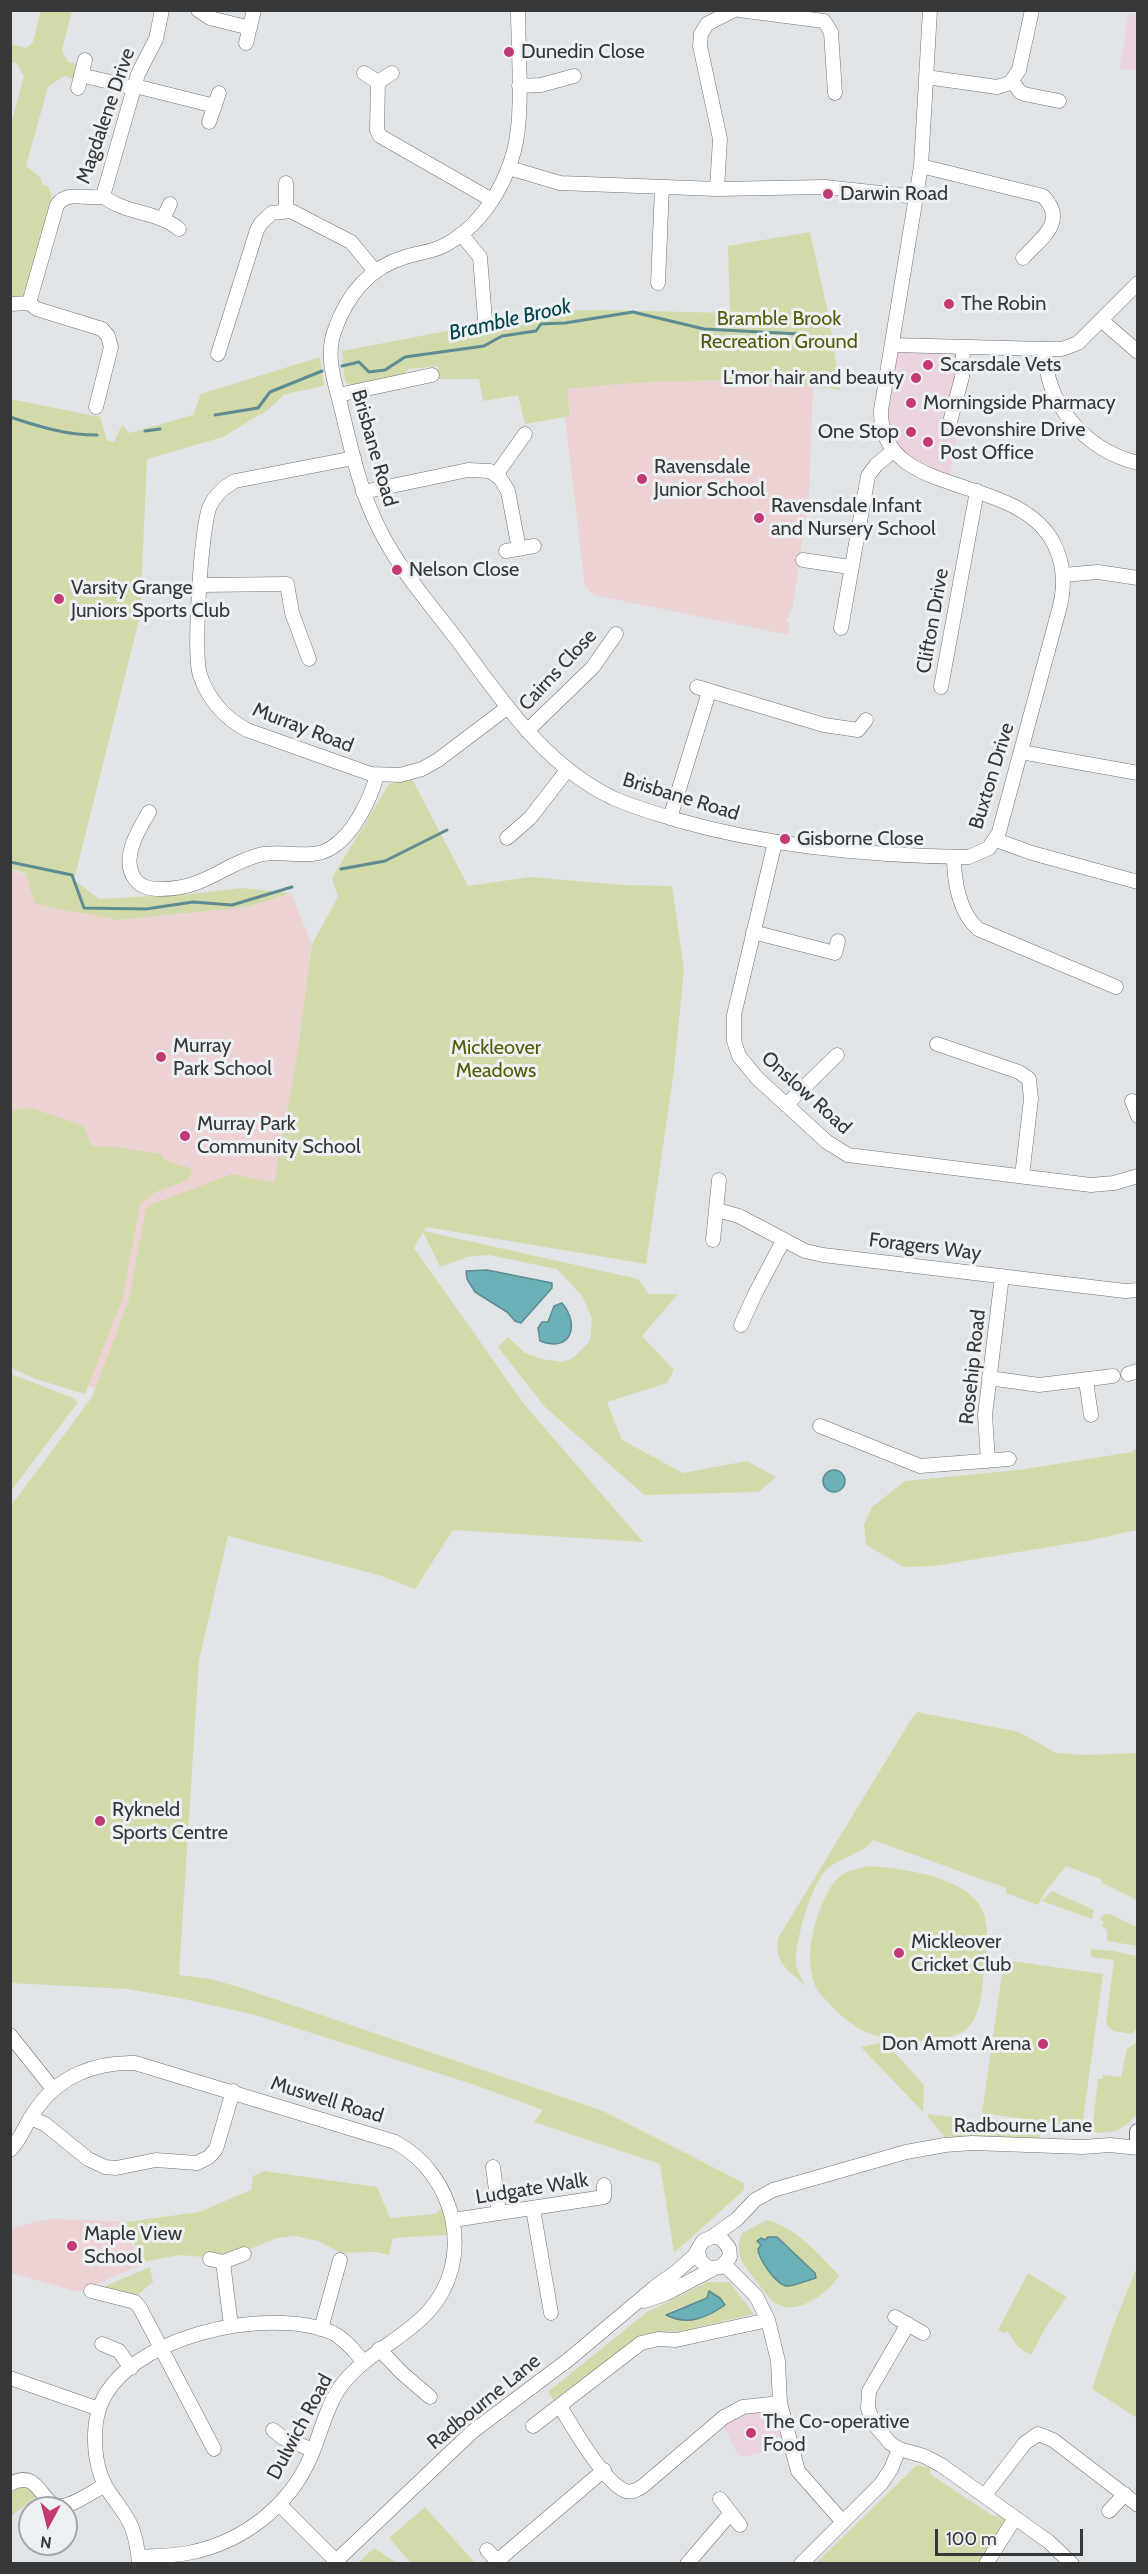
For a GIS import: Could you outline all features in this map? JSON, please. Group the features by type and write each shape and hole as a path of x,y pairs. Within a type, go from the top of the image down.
{"main road":[{"path":"1137,2130 1137,2139"}],"street":[{"name":"Magdalene Drive","path":"29,303 57,205 65,197 96,198 103,196 134,87 156,39 162,10"},
{"path":"198,10 210,18 250,28"},
{"path":"246,43 254,10"},
{"name":"Brisbane Road","path":"518,10 518,133 509,168 492,200 481,215 461,234 441,247 395,261 375,271 349,300 333,334 330,361 363,492 381,533 401,566 508,707 549,754 612,797 670,818 723,832 776,842"},
{"path":"717,189 720,136 700,42 707,24 734,10"},
{"path":"739,10 826,16 831,32 835,93"},
{"path":"930,10 921,166 881,418 884,435 893,451 908,465 1020,507 1038,521 1050,536 1057,550 1063,575 1098,572 1137,578"},
{"path":"926,77 996,87 1006,85 1012,81 1019,70 1032,10"},
{"path":"85,60 80,81 217,99 209,122"},
{"path":"364,73 378,82"},
{"path":"378,82 392,73"},
{"path":"519,86 541,85 577,75"},
{"path":"1012,81 1024,94 1059,101"},
{"path":"378,82 377,130 380,136 492,200"},
{"path":"921,166 1043,196 1053,206 1054,219 1051,227 1023,258"},
{"path":"509,168 560,183 717,189 825,187 917,197"},
{"path":"286,210 287,183"},
{"path":"659,283 662,187"},
{"path":"103,196 113,204 164,219 179,229"},
{"path":"164,219 170,204"},
{"path":"224,348 257,230 272,213 286,210 346,239 375,271"},
{"path":"461,234 480,257 488,312"},
{"path":"892,345 1062,348 1078,343 1137,283"},
{"path":"10,304 29,303 37,309 102,329 108,336 111,347 96,407"},
{"path":"1101,320 1137,352"},
{"path":"951,422 962,378 963,347"},
{"path":"1045,349 1047,376 1059,403 1072,423 1085,437 1106,452 1137,463"},
{"path":"338,394 432,375"},
{"path":"496,475 525,443"},
{"path":"840,628 852,601 850,567 868,476 876,465 893,451"},
{"name":"Murray Road","path":"354,458 235,481 221,490 211,503 206,518 198,667 211,698 235,723 260,736 377,775 400,775 430,765 508,707"},
{"path":"363,492 468,470 484,470 496,475 508,491 513,550 534,546"},
{"name":"Clifton Drive","path":"940,687 954,647 976,491"},
{"path":"803,560 850,567"},
{"name":"Buxton Drive","path":"776,842 832,849 954,856 975,855 989,848 996,840 1021,752 1060,606 1063,575"},
{"path":"201,585 287,578 292,613 309,659"},
{"name":"Cairns Close","path":"527,731 593,667 609,637"},
{"path":"670,818 703,690 824,725 858,730 866,720"},
{"path":"1021,752 1135,776"},
{"path":"507,838 526,831 568,769"},
{"path":"149,812 132,847 130,864 133,876 141,885 149,888 186,887 207,881 246,860 263,854 315,854 332,848 344,837 356,819 372,791 377,775"},
{"path":"996,840 1015,848 1137,882"},
{"name":"Onslow Road","path":"776,842 734,1015 734,1041 739,1056 750,1071 786,1105 827,1142 848,1155 1098,1185 1137,1176"},
{"path":"954,856 954,868 962,903 978,929 1116,987"},
{"path":"753,932 835,953 838,941"},
{"path":"945,1050 1010,1068 1029,1079 1031,1099 1022,1176"},
{"path":"786,1105 834,1062"},
{"path":"713,1240 719,1180"},
{"name":"Foragers Way","path":"717,1210 739,1216 805,1251 823,1255 1125,1291 1137,1290"},
{"path":"741,1325 754,1294 783,1241"},
{"name":"Rosehip Road","path":"988,1461 985,1415 1002,1276"},
{"path":"989,1378 1039,1385 1113,1376"},
{"path":"1086,1381 1091,1415"},
{"path":"820,1426 920,1466 1008,1459"},
{"path":"10,2035 53,2089"},
{"name":"Muswell Road","path":"10,2150 30,2118 53,2089 65,2080 88,2070 126,2063 148,2066 233,2091 405,2147 434,2174 447,2199 453,2220 455,2249 450,2271 440,2295 429,2311 414,2325 363,2361"},
{"path":"30,2118 45,2124 88,2159 105,2167 116,2168 156,2160 197,2163 209,2157 216,2149 233,2091"},
{"name":"Radbourne Lane","path":"1110,2145 1137,2130"},
{"name":"Radbourne Lane","path":"712,2237 754,2200 783,2186 906,2152 972,2143 1083,2147 1110,2145 1137,2148"},
{"path":"493,2167 499,2213"},
{"name":"Ludgate Walk","path":"453,2220 604,2198 604,2185"},
{"path":"533,2208 550,2313"},
{"path":"729,2248 721,2238 712,2237 703,2241 698,2250 700,2260 708,2268 719,2267 730,2257 729,2248 736,2218"},
{"name":"Radbourne Lane","path":"334,2562 472,2432 568,2360 688,2262 698,2250"},
{"path":"231,2326 217,2261 244,2254"},
{"path":"321,2329 340,2260"},
{"path":"719,2267 756,2296 768,2320 779,2368 780,2403 798,2470 842,2521"},
{"name":"Radbourne Lane","path":"639,2302 665,2294 719,2267"},
{"path":"91,2291 135,2302 162,2348 214,2449"},
{"path":"895,2317 923,2333"},
{"path":"533,2426 641,2343 658,2339 676,2340 768,2320"},
{"path":"139,2560 132,2526 105,2485 96,2452 99,2409 116,2383 131,2368 162,2348 192,2336 231,2326 271,2324 321,2329 341,2337 363,2361"},
{"path":"908,2324 869,2391 868,2408 874,2424 890,2443 899,2449 924,2456 985,2495 1072,2564"},
{"path":"102,2344 119,2351 131,2368"},
{"path":"379,2349 430,2397"},
{"name":"Dulwich Road","path":"139,2560 190,2553 227,2542 251,2528 279,2504 295,2484 313,2450 331,2402 339,2388 363,2361"},
{"path":"10,2378 99,2409"},
{"path":"560,2406 581,2443 622,2489 633,2492 644,2486 724,2417 743,2407 780,2403"},
{"path":"273,2430 283,2438 313,2450"},
{"path":"985,2495 1025,2443 1038,2434 1053,2440 1137,2505"},
{"path":"801,2564 881,2484 891,2469 899,2449"},
{"path":"487,2550 498,2563 604,2470"},
{"path":"10,2484 20,2481 31,2482 50,2503 58,2506 105,2485"},
{"path":"1109,2511 1125,2494"},
{"path":"720,2499 740,2525"},
{"path":"279,2504 334,2562"},
{"path":"687,2564 730,2514"},
{"path":"986,2564 1015,2518"}],"shaded area":[{"path":"1138,14 1137,71 1120,68 1128,15"},
{"path":"896,352 970,352 950,475 906,456 888,426"},
{"path":"641,381 714,381 813,386 809,495 793,606 786,621 790,623 788,635 594,595 585,587 565,417 570,416 567,389"},
{"name":"Murray Park Community School","path":"10,868 118,920 248,907 291,893 312,944 296,1062 274,1184 95,1388 88,1386 85,1394 36,1379 31,1108 11,1110"},
{"name":"Maple View School","path":"50,2219 120,2221 143,2264 78,2292 11,2273 10,2228"},
{"path":"769,2409 776,2414 785,2443 774,2450 748,2456 738,2455 722,2424 738,2414"}],"green space":[{"path":"41,11 72,11 62,50 68,62 77,64 73,79 64,76 48,87 26,166 40,177 43,185 48,186 52,198 25,296 11,299 10,128 24,76 17,64 11,62 11,44 26,48 33,42"},
{"name":"Bramble Brook Recreation Ground","path":"810,232 830,322 840,390 772,383 704,380 567,389 570,416 525,424 518,395 483,401 479,379 439,379 438,366 409,369 395,380 353,387 345,381 342,351 468,327 528,322 542,311 730,313 728,246"},
{"path":"320,357 324,386 285,394 269,409 223,437 147,459 140,616 74,880 99,899 191,894 241,888 291,893 248,907 118,920 35,904 26,874 11,868 10,399 100,417 107,440 114,442 122,425 129,433 193,415 201,394"},
{"name":"Mickleover Meadows","path":"412,779 468,886 530,877 622,885 672,886 684,970 674,1070 646,1264 426,1227 424,1231 638,1279 649,1294 678,1294 642,1336 674,1370 667,1383 607,1402 622,1440 683,1473 747,1461 776,1477 759,1492 644,1495 545,1407 498,1347 508,1337 525,1353 542,1359 562,1362 573,1358 590,1341 592,1319 583,1297 557,1269 489,1255 467,1257 440,1267 423,1232 414,1248 524,1404 643,1542 453,1530 415,1589 379,1575 228,1536 199,1660 179,1975 210,1979 239,1987 603,2111 744,2183 744,2190 674,2253 660,2164 534,2122 543,2110 475,2085 255,2015 127,1989 11,1983 10,1507 92,1397 128,1303 146,1209 150,1205 232,1174 274,1183 296,1062 312,944 338,897 332,878 389,784"},
{"path":"31,1108 84,1126 91,1146 116,1147 161,1154 164,1160 193,1169 188,1180 155,1192 140,1204 122,1300 85,1394 36,1379 11,1368 11,1110"},
{"path":"11,1374 78,1402 11,1491"},
{"path":"1137,1448 1137,1530 1091,1540 934,1566 904,1567 866,1545 864,1524 872,1507 905,1481 1019,1470 1132,1452"},
{"path":"917,1712 1019,1732 1056,1753 1085,1755 1137,1753 1137,1900 1102,1883 1101,1879 1066,1866 1045,1892 1038,1905 1006,1893 1006,1888 873,1840 865,1848 827,1869 810,1899 796,1955 796,1964 805,1986 781,1961 777,1947 778,1938"},
{"name":"Mickleover Cricket Club","path":"868,1866 899,1869 936,1877 968,1893 979,1904 985,1918 987,1941 981,1994 973,2021 959,2034 928,2041 903,2041 879,2037 847,2020 818,1991 811,1972 810,1954 821,1907 837,1879 847,1872"},
{"path":"1052,1891 1094,1910 1092,1919 1042,1901"},
{"path":"1104,1914 1110,1914 1137,1927 1137,1946 1107,1941 1107,1930 1102,1926 1104,1922 1100,1920"},
{"path":"1091,1949 1137,1956 1137,2028 1132,2034 1113,2031 1106,2024 1114,1960 1091,1957"},
{"name":"Don Amott Arena","path":"1004,1960 1103,1974 1082,2127 982,2113"},
{"path":"885,2042 924,2085 923,2112 861,2047"},
{"path":"1137,2042 1137,2114 1127,2124 1112,2132 1092,2132 1098,2079 1102,2079 1103,2075 1121,2077 1127,2049"},
{"path":"928,2114 999,2123 1018,2131 1040,2134 1040,2138 968,2137 947,2140"},
{"path":"264,2171 377,2187 390,2218 435,2214 442,2208 448,2235 393,2238 389,2255 375,2252 341,2253 318,2241 295,2236 277,2238 240,2253 204,2257 179,2255 142,2262 126,2222 199,2212 251,2190 253,2176"},
{"path":"767,2220 778,2224 806,2242 839,2275 824,2293 808,2303 792,2307 780,2305 772,2301 741,2260 739,2246 742,2233","holes":["761,2245 796,2257 815,2272 780,2283 758,2257 758,2249"]},
{"path":"150,2267 153,2282 135,2297 101,2288"},
{"path":"1137,2267 1137,2418 1092,2389 1114,2324"},
{"path":"1028,2273 1067,2297 1046,2327 1031,2355 1018,2347 1008,2332 998,2330"},
{"path":"707,2282 729,2282 754,2314 681,2331 655,2332 631,2342 554,2400 548,2392 647,2312","holes":["707,2298 672,2318 667,2315 673,2310"]},
{"path":"917,2465 930,2468 930,2474 993,2516 1000,2515 1006,2519 1006,2524 980,2563 815,2564"},
{"path":"24,2485 39,2495 18,2496 18,2511 11,2516 11,2490"},
{"path":"425,2507 475,2563 411,2563 389,2538"},
{"path":"374,2548 397,2563 358,2563"}],"water":[{"path":"487,1270 552,1283 552,1288 521,1323 475,1292 467,1279 466,1271"},
{"path":"562,1303 571,1320 569,1335 559,1343 550,1344 540,1341 538,1328 542,1322 548,1322 554,1306"},
{"path":"834,1470 842,1473 845,1481 842,1489 834,1492 826,1489 823,1481 826,1473"},
{"path":"777,2237 815,2273 816,2278 787,2286 778,2281 768,2270 758,2249 761,2245 757,2241"},
{"path":"709,2291 720,2298 725,2305 697,2319 682,2320 666,2315 707,2298"}],"waterway":[{"name":"Bramble Brook","path":"342,366 359,362 369,372 385,370 405,357 484,346 502,336 536,331 541,324 565,323 633,312 704,329 800,334"},
{"name":"Bramble Brook","path":"215,415 258,408 270,392 322,371"},
{"name":"Bramble Brook","path":"10,417 53,430 97,435"},
{"name":"Bramble Brook","path":"145,431 160,429"},
{"path":"341,869 385,861 447,830"},
{"path":"10,862 72,875 84,908 146,909 193,902 232,905 292,887"}],"place":[{"name":"Dunedin Close","path":"509,52"},
{"name":"Darwin Road","path":"828,194"},
{"name":"The Robin","path":"949,304"},
{"name":"Scarsdale Vets","path":"928,365"},
{"name":"L'mor hair and beauty","path":"916,378"},
{"name":"Morningside Pharmacy","path":"911,403"},
{"name":"One Stop","path":"911,432"},
{"name":"Devonshire Drive Post Office","path":"928,442"},
{"name":"Ravensdale Junior School","path":"642,479"},
{"name":"Ravensdale Infant and Nursery School","path":"759,518"},
{"name":"Nelson Close","path":"397,570"},
{"name":"Varsity Grange Juniors Sports Club","path":"59,599"},
{"name":"Gisborne Close","path":"785,839"},
{"name":"Murray Park School","path":"161,1057"},
{"name":"Murray Park Community School","path":"185,1136"},
{"name":"Rykneld Sports Centre","path":"100,1821"},
{"name":"Mickleover Cricket Club","path":"899,1953"},
{"name":"Don Amott Arena","path":"1043,2044"},
{"name":"Maple View School","path":"72,2246"},
{"name":"The Co-operative Food","path":"751,2433"}]}
